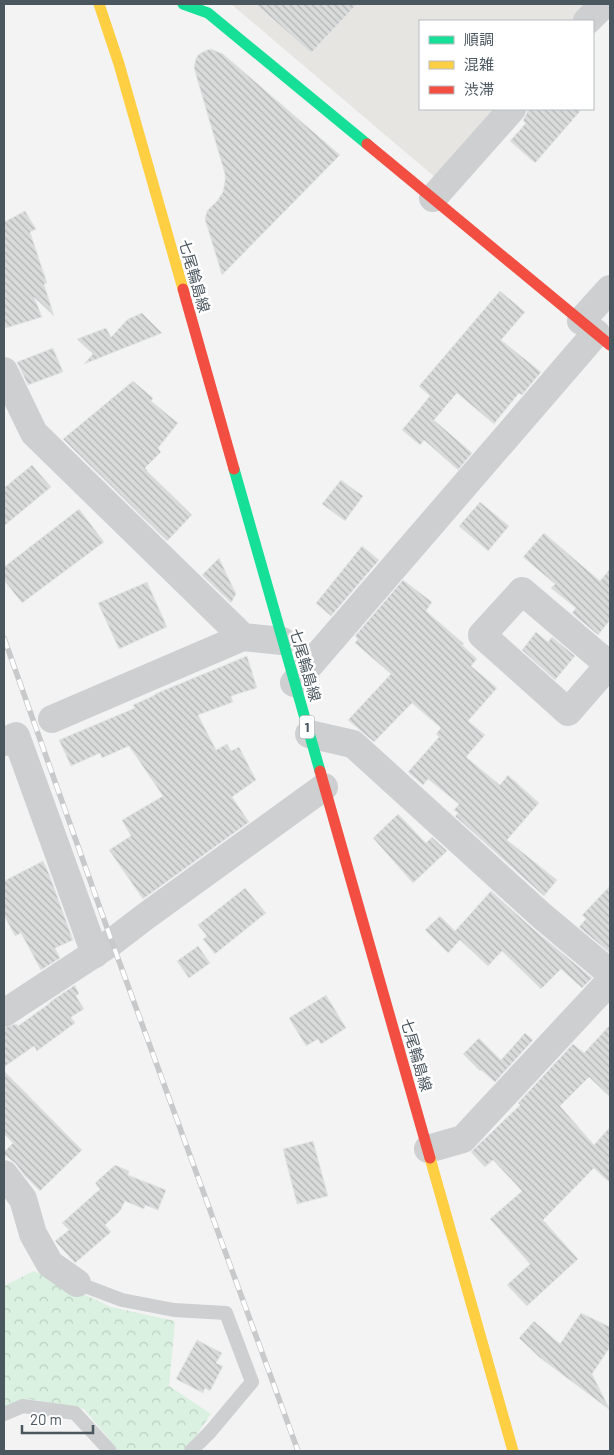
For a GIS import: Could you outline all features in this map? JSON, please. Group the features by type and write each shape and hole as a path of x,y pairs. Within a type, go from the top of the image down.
{"main road":[{"name":"七尾輪島線","path":"99,4 119,64 513,1451"},
{"path":"183,4 208,13 596,333"}],"street":[{"path":"588,20 604,4"},
{"path":"433,198 511,110"},
{"path":"294,683 596,333 610,289"},
{"path":"4,370 34,433 243,637"},
{"path":"522,592 610,664 568,712 482,635 522,592"},
{"path":"52,719 243,637 282,641"},
{"path":"309,734 353,744 542,916 610,973"},
{"path":"4,742 16,736 95,954"},
{"path":"4,1013 95,954 324,788"},
{"path":"428,1149 463,1139 610,981"},
{"path":"4,1174 24,1200 33,1234 50,1264 77,1283"}],"lane":[{"path":"77,1283 122,1300 174,1310 226,1313 252,1382 210,1432 191,1451"},
{"path":"4,1414 23,1406 75,1413 110,1451"}],"shaded area":[{"path":"231,4 589,4 575,20 419,20 419,110 497,110 437,179"}],"green space":[{"path":"34,1271 111,1307 175,1321 169,1386 211,1414 185,1451 119,1451 84,1409 29,1399 4,1408 4,1286"}],"building":[{"path":"256,4 357,4 311,53"},
{"path":"211,49 223,54 340,155 222,275 205,219 207,211 223,192 225,174 194,68 199,54"},
{"path":"527,110 581,110 535,163 510,141 526,123 523,121"},
{"path":"25,211 36,229 30,232 47,283 44,284 54,316 34,297 42,317 6,328 4,318 4,222"},
{"path":"500,291 525,312 501,340 541,372 522,395 519,393 494,424 457,393 434,420 472,453 458,470 424,440 420,445 402,430 430,396 419,386"},
{"path":"142,313 162,333 84,364 93,354 77,339 106,328 111,337 128,319"},
{"path":"53,348 63,372 28,385 17,362"},
{"path":"133,381 153,398 151,401 178,423 158,448 161,452 145,468 192,515 167,541 63,439"},
{"path":"32,465 51,487 4,526 4,488"},
{"path":"341,480 363,496 345,521 322,504"},
{"path":"480,502 509,526 488,551 459,526"},
{"path":"79,509 104,542 22,603 4,580 4,567"},
{"path":"544,533 600,581 610,569 610,620 598,635 572,613 576,608 551,588 555,584 523,557"},
{"path":"362,546 379,560 331,616 316,603"},
{"path":"219,558 236,594 231,603 202,575"},
{"path":"403,580 432,602 426,611 464,644 462,645 477,659 471,666 497,688 468,721 485,735 466,757 500,785 508,775 539,803 507,840 557,880 544,896 455,816 458,813 454,810 459,804 428,779 423,785 408,772 439,737 436,734 441,728 412,703 374,742 348,720 391,674 355,643 358,639 355,636"},
{"path":"147,582 167,627 119,649 98,603"},
{"path":"536,632 548,642 552,637 575,656 555,680 522,650"},
{"path":"247,656 257,688 231,696 233,702 198,715 216,750 227,744 231,751 239,747 256,780 232,797 249,822 143,899 109,850 131,836 122,820 163,796 129,746 102,758 100,753 71,766 59,740 135,708 133,705 155,694"},
{"path":"398,814 426,843 432,837 447,851 413,883 373,838"},
{"path":"43,861 73,940 55,948 60,958 41,970 21,933 15,936 4,915 4,881"},
{"path":"610,886 610,953 579,927 586,919 582,915"},
{"path":"245,888 266,913 215,954 203,939 207,936 198,925"},
{"path":"491,891 592,978 582,988 561,969 541,989 502,951 488,966 460,940 448,953 425,930 440,916 455,931"},
{"path":"198,946 210,963 189,978 177,961"},
{"path":"75,985 79,994 76,996 84,1009 71,1017 75,1023 37,1051 34,1046 4,1067 4,1028 16,1024 18,1026"},
{"path":"326,995 346,1028 321,1044 318,1039 306,1046 289,1018"},
{"path":"610,1025 610,1097 589,1077 560,1106 594,1145 610,1127 610,1183 594,1168 543,1220 578,1259 527,1306 507,1285 530,1264 490,1219 522,1191 493,1160 485,1167 471,1152 520,1105 518,1103 573,1044 584,1053"},
{"path":"525,1033 533,1040 495,1082 480,1071 463,1054 479,1038 501,1060"},
{"path":"4,1071 82,1150 40,1191 16,1164 4,1154 13,1143 4,1134"},
{"path":"313,1141 328,1196 297,1204 283,1149"},
{"path":"115,1165 129,1171 128,1175 166,1190 158,1210 145,1205 144,1209 125,1201 120,1211 105,1225 111,1232 75,1263 55,1241 69,1230 62,1223 100,1189 95,1183"},
{"path":"581,1313 610,1327 610,1347 592,1374 610,1410 539,1357 519,1338 534,1321 560,1344"},
{"path":"197,1340 222,1353 216,1363 223,1366 210,1391 205,1388 203,1393 176,1379"}],"railway":[{"path":"4,638 112,942 298,1451"}],"traffic: fast":[{"path":"183,4 208,13 367,144"},
{"path":"234,469 320,771"}],"traffic: slow":[{"path":"99,4 119,64 183,289"},
{"path":"430,1158 513,1451"}],"traffic: jam":[{"path":"367,144 610,345"},
{"path":"183,289 234,469"},
{"path":"320,771 430,1158"}]}
